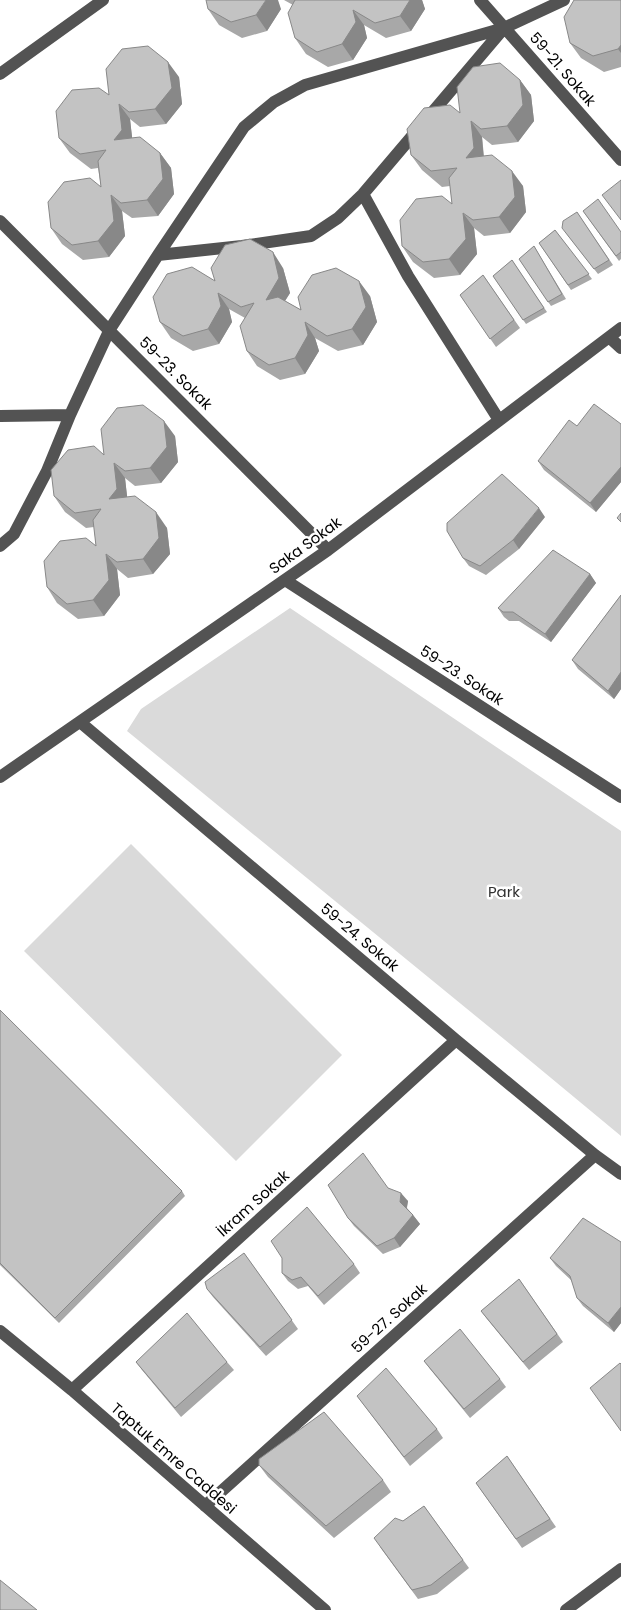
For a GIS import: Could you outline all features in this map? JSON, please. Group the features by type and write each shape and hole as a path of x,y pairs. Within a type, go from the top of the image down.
{"street":[{"path":"0,74 103,0"},
{"name":"59-21. Sokak","path":"480,0 621,160"},
{"path":"0,546 14,534 47,471 70,415 110,330 244,127 274,102 305,86 504,28 564,0"},
{"path":"158,255 311,236 338,218 363,194 504,28"},
{"path":"363,194 408,276 500,420"},
{"name":"59-23. Sokak","path":"0,221 328,550"},
{"name":"Saka Sokak","path":"0,777 328,550 621,328"},
{"path":"609,337 621,348"},
{"path":"0,416 70,415"},
{"name":"59-23. Sokak","path":"285,580 621,797"},
{"name":"59-24. Sokak","path":"80,722 456,1040 595,1155 621,1174"},
{"name":"İkram Sokak","path":"72,1390 456,1040"},
{"name":"59-27. Sokak","path":"205,1506 595,1155"},
{"name":"Taptuk Emre Caddesi","path":"0,1331 72,1390 325,1610"},
{"path":"566,1610 621,1569"}],"green space":[{"name":"Park","path":"290,608 621,831 621,1136 127,731 141,709"},
{"path":"131,844 342,1055 236,1161 24,951"}],"building":[{"path":"206,0 266,0 256,15 231,22 208,9"},
{"path":"295,0 410,0 400,16 375,23 353,10 356,22 342,44 317,52 295,38 288,13"},
{"path":"574,0 621,0 621,45 618,49 593,56 570,43 564,17"},
{"path":"148,46 168,62 172,88 155,109 129,112 119,104 122,130 114,140 140,137 160,153 163,179 147,200 121,203 111,195 114,221 98,241 72,245 51,228 48,202 64,182 90,178 101,187 98,161 106,150 80,154 59,138 56,111 72,90 99,88 109,95 106,69 122,49"},
{"path":"500,63 520,80 523,105 507,126 481,129 471,121 474,148 466,158 492,155 512,171 515,197 499,217 473,220 463,213 466,239 449,259 423,262 402,246 400,220 416,199 442,196 452,204 449,178 457,168 431,171 411,155 407,129 424,108 450,105 460,113 457,87 473,67"},
{"path":"621,180 621,220 602,195"},
{"path":"598,199 621,232 621,252 616,256 583,211"},
{"path":"577,212 609,260 594,269 562,228 563,221"},
{"path":"555,230 589,274 568,285 539,243"},
{"path":"250,239 273,252 279,278 266,300 278,297 301,310 298,297 312,275 336,268 359,281 366,307 352,329 327,336 305,322 308,335 295,358 269,365 247,351 240,326 254,303 241,307 218,293 221,306 208,329 183,336 160,322 153,297 167,274 192,267 215,281 211,268 225,245"},
{"path":"534,246 562,294 548,302 519,259"},
{"path":"512,260 544,308 523,320 493,276"},
{"path":"483,275 514,320 490,339 460,295"},
{"path":"594,404 621,424 621,467 590,503 538,461 569,420 577,426"},
{"path":"143,405 164,421 167,447 150,468 125,471 114,463 117,489 109,499 135,496 156,512 159,538 143,559 117,562 106,554 109,580 93,600 67,604 47,587 44,561 60,541 86,538 96,546 93,520 101,509 75,513 54,496 51,470 68,450 94,446 104,455 101,429 117,408"},
{"path":"502,474 539,508 513,540 480,566 463,558 447,531 447,523"},
{"path":"621,513 621,522 617,518"},
{"path":"553,550 590,574 545,634 513,612 503,612 498,608"},
{"path":"621,595 621,672 608,691 572,660"},
{"path":"0,1010 182,1191 55,1318 0,1263"},
{"path":"363,1153 388,1188 401,1193 400,1202 413,1215 394,1238 377,1246 348,1218 328,1185"},
{"path":"307,1207 354,1264 318,1296 301,1277 292,1280 282,1273 282,1258 271,1241"},
{"path":"583,1218 621,1242 621,1307 608,1323 577,1298 570,1276 550,1258"},
{"path":"244,1253 292,1320 260,1347 207,1289 205,1282"},
{"path":"519,1279 557,1334 523,1362 481,1311"},
{"path":"187,1313 227,1362 175,1408 136,1362"},
{"path":"460,1329 500,1379 464,1409 424,1361"},
{"path":"621,1364 621,1431 590,1388"},
{"path":"386,1368 437,1429 404,1457 357,1396"},
{"path":"324,1412 383,1480 326,1526 259,1465 259,1459"},
{"path":"507,1456 550,1519 516,1539 476,1483"},
{"path":"424,1506 463,1560 431,1585 412,1590 374,1538 395,1518 403,1521"},
{"path":"0,1580 37,1610 0,1610"}]}
